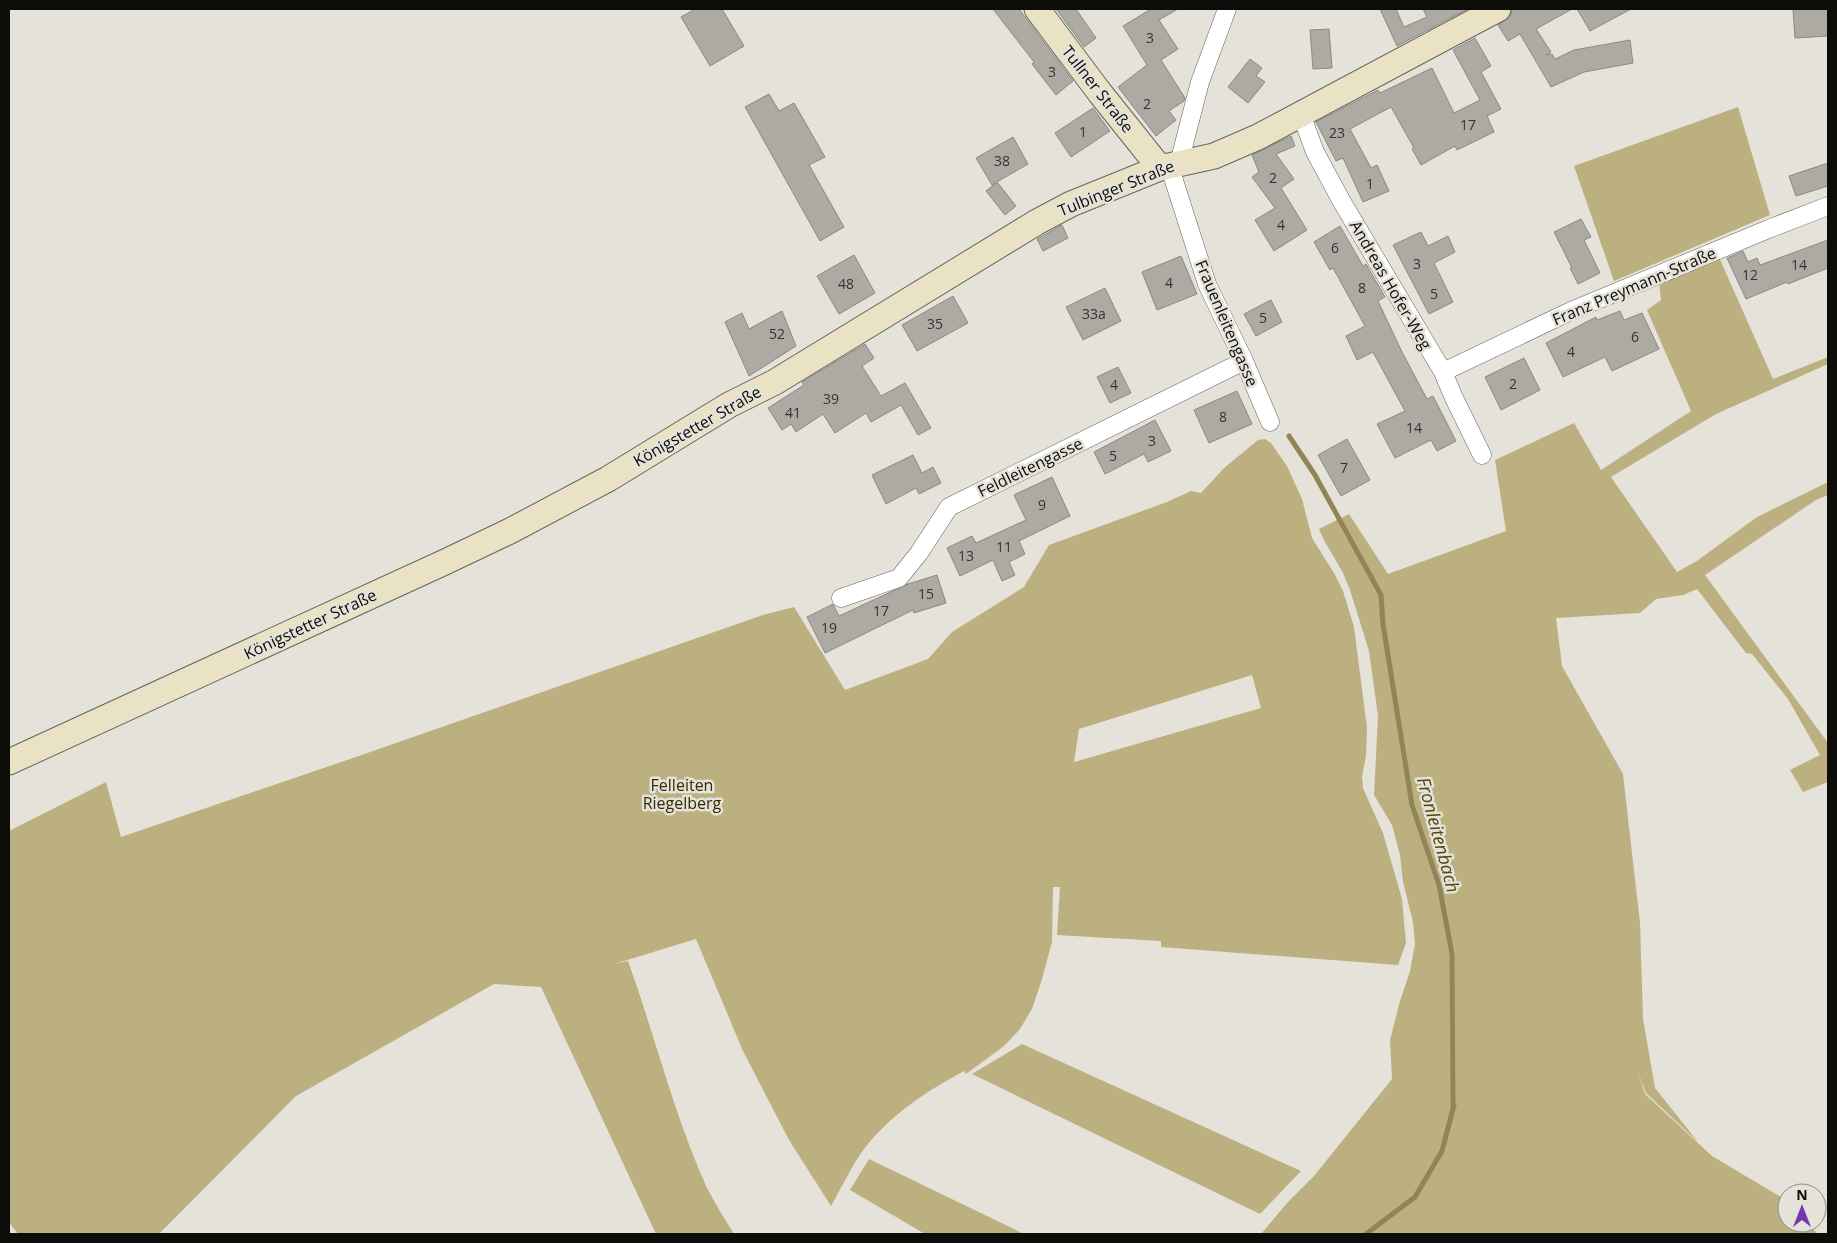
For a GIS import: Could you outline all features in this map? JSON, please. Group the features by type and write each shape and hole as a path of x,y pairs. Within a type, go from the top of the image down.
{"main road":[{"name":"Tullner Straße","path":"1037,9 1100,93 1169,166"},
{"name":"Tulbinger Straße","path":"775,382 1037,222 1071,204 1169,166 1214,156 1258,137 1498,9"},
{"name":"Königstetter Straße","path":"9,762 445,562 510,530 608,479 729,405 775,382"}],"street":[{"path":"1169,166 1227,9"},
{"name":"Andreas Hofer-Weg","path":"1301,114 1315,152 1342,202 1443,372 1482,455"},
{"name":"Frauenleitengasse","path":"1169,166 1207,284 1244,361 1270,422"},
{"name":"Franz Preymann-Straße","path":"1443,372 1571,311 1828,206"},
{"name":"Feldleitengasse","path":"841,598 898,578 919,553 949,507 1244,361"}],"green space":[{"path":"1738,107 1770,215 1614,281 1574,166"},
{"path":"1718,255 1773,379 1828,357 1828,364 1716,414 1611,477 1677,572 1697,561 1757,517 1828,482 1828,495 1816,500 1705,575 1828,743 1828,782 1803,792 1790,770 1820,755 1788,699 1752,654 1746,653 1697,589 1683,595 1656,599 1640,613 1556,618 1562,666 1623,774 1640,923 1643,1019 1655,1088 1698,1142 1646,1093 1638,1073 1645,1094 1712,1156 1777,1195 1777,1233 1818,1234 1261,1234 1288,1202 1314,1176 1392,1079 1390,1040 1410,971 1415,944 1413,922 1392,825 1374,795 1378,716 1369,651 1350,590 1319,529 1349,514 1388,574 1506,531 1495,460 1574,423 1601,470 1691,411 1647,310 1661,300 1659,282"},
{"name":"Felleiten Riegelberg","path":"1265,439 1271,443 1287,466 1302,499 1312,538 1343,591 1354,627 1367,728 1366,755 1362,777 1363,788 1383,833 1402,899 1406,943 1398,965 1161,947 1161,941 1057,935 1060,887 1053,887 1052,942 1032,1009 1020,1029 1004,1046 966,1074 964,1071 936,1087 885,1125 859,1156 831,1206 789,1140 743,1051 696,939 614,964 628,961 695,1160 710,1194 734,1234 656,1234 541,987 494,984 296,1096 159,1234 18,1234 9,1222 9,831 106,782 121,837 763,615 794,607 845,690 928,659 952,632 1024,587 1049,545 1167,502 1191,491 1201,493 1224,468 1258,440","holes":["1252,675 1261,708 1074,762 1079,729"]},
{"path":"1022,1044 1301,1171 1260,1214 972,1074"},
{"path":"869,1159 1024,1234 925,1234 850,1190"}],"building":[{"path":"695,9 722,9 744,46 710,66 681,17"},
{"path":"993,9 1019,9 1073,81 1056,95 1032,64 1034,62"},
{"path":"1056,9 1076,9 1096,38 1084,47"},
{"path":"1151,9 1178,9 1159,20 1178,49 1161,60 1185,98 1184,101 1169,111 1176,120 1156,136 1118,87 1147,65 1123,26"},
{"path":"1380,9 1396,9 1404,27 1427,17 1423,9 1468,9 1397,46"},
{"path":"1512,9 1572,9 1536,29 1551,52 1546,55 1552,54 1555,59 1574,50 1630,40 1633,63 1584,72 1551,87 1520,34 1508,41 1498,25 1510,17"},
{"path":"1577,9 1631,9 1590,31"},
{"path":"1793,9 1828,9 1828,36 1795,38"},
{"path":"1329,29 1332,68 1313,69 1310,30"},
{"path":"1475,38 1491,66 1481,72 1501,109 1487,116 1494,132 1457,150 1455,146 1421,165 1412,149 1414,148 1391,107 1350,129 1371,168 1377,165 1389,191 1363,202 1343,158 1336,161 1316,122 1378,90 1380,93 1432,68 1454,113 1480,100 1453,50"},
{"path":"1250,59 1262,68 1256,76 1265,82 1248,103 1228,87"},
{"path":"769,94 779,111 794,103 825,157 809,165 844,227 820,241 745,107"},
{"path":"1093,108 1110,131 1071,157 1055,133"},
{"path":"1291,136 1295,146 1276,154 1294,179 1281,188 1307,230 1274,251 1255,220 1275,208 1252,177 1259,172 1252,155"},
{"path":"1013,137 1028,164 997,182 1016,206 1005,215 986,191 996,183 992,185 976,158"},
{"path":"1828,163 1828,186 1796,196 1789,176"},
{"path":"1581,219 1591,237 1584,240 1600,273 1578,284 1554,232"},
{"path":"1062,225 1068,238 1043,251 1037,239"},
{"path":"1340,226 1363,266 1366,264 1385,297 1378,301 1402,352 1427,399 1433,396 1456,441 1437,451 1431,440 1395,458 1377,424 1405,411 1373,352 1357,360 1346,336 1365,326 1333,268 1330,270 1314,242"},
{"path":"1421,232 1428,246 1448,236 1455,252 1434,263 1453,302 1429,314 1393,245"},
{"path":"1828,240 1828,268 1746,299 1727,258 1743,251 1748,262 1757,258 1760,265"},
{"path":"854,255 875,293 839,314 817,276"},
{"path":"1181,256 1197,294 1157,310 1142,272"},
{"path":"1105,288 1121,321 1083,340 1066,307"},
{"path":"953,296 968,323 917,351 902,325"},
{"path":"1271,300 1282,322 1256,336 1244,314"},
{"path":"782,311 796,346 749,376 725,322 742,313 749,329"},
{"path":"1620,311 1624,320 1642,313 1659,349 1612,371 1605,357 1563,377 1546,343 1596,317 1597,320"},
{"path":"865,344 874,358 862,366 881,396 905,383 931,428 918,435 901,405 871,422 866,413 835,433 823,414 796,432 791,424 782,430 768,408 804,385 802,382"},
{"path":"1524,358 1540,390 1501,410 1485,377"},
{"path":"1118,367 1131,393 1110,403 1097,377"},
{"path":"1237,391 1252,424 1209,443 1194,410"},
{"path":"1155,420 1171,451 1148,462 1144,454 1105,474 1094,452"},
{"path":"1347,439 1370,480 1341,496 1318,455"},
{"path":"913,455 922,473 933,467 941,483 919,494 916,488 886,504 872,475"},
{"path":"1052,477 1070,516 1019,541 1025,554 1009,562 1015,575 1002,581 993,560 960,576 947,548 972,536 976,543 1026,520 1014,495"},
{"path":"937,575 946,603 914,613 913,610 825,653 807,617 833,604 839,616 908,584"}],"waterway":[{"name":"Fronleitenbach","path":"1289,436 1315,475 1381,595 1383,624 1412,805 1439,885 1452,954 1454,1105 1442,1151 1415,1197 1366,1234"}]}
